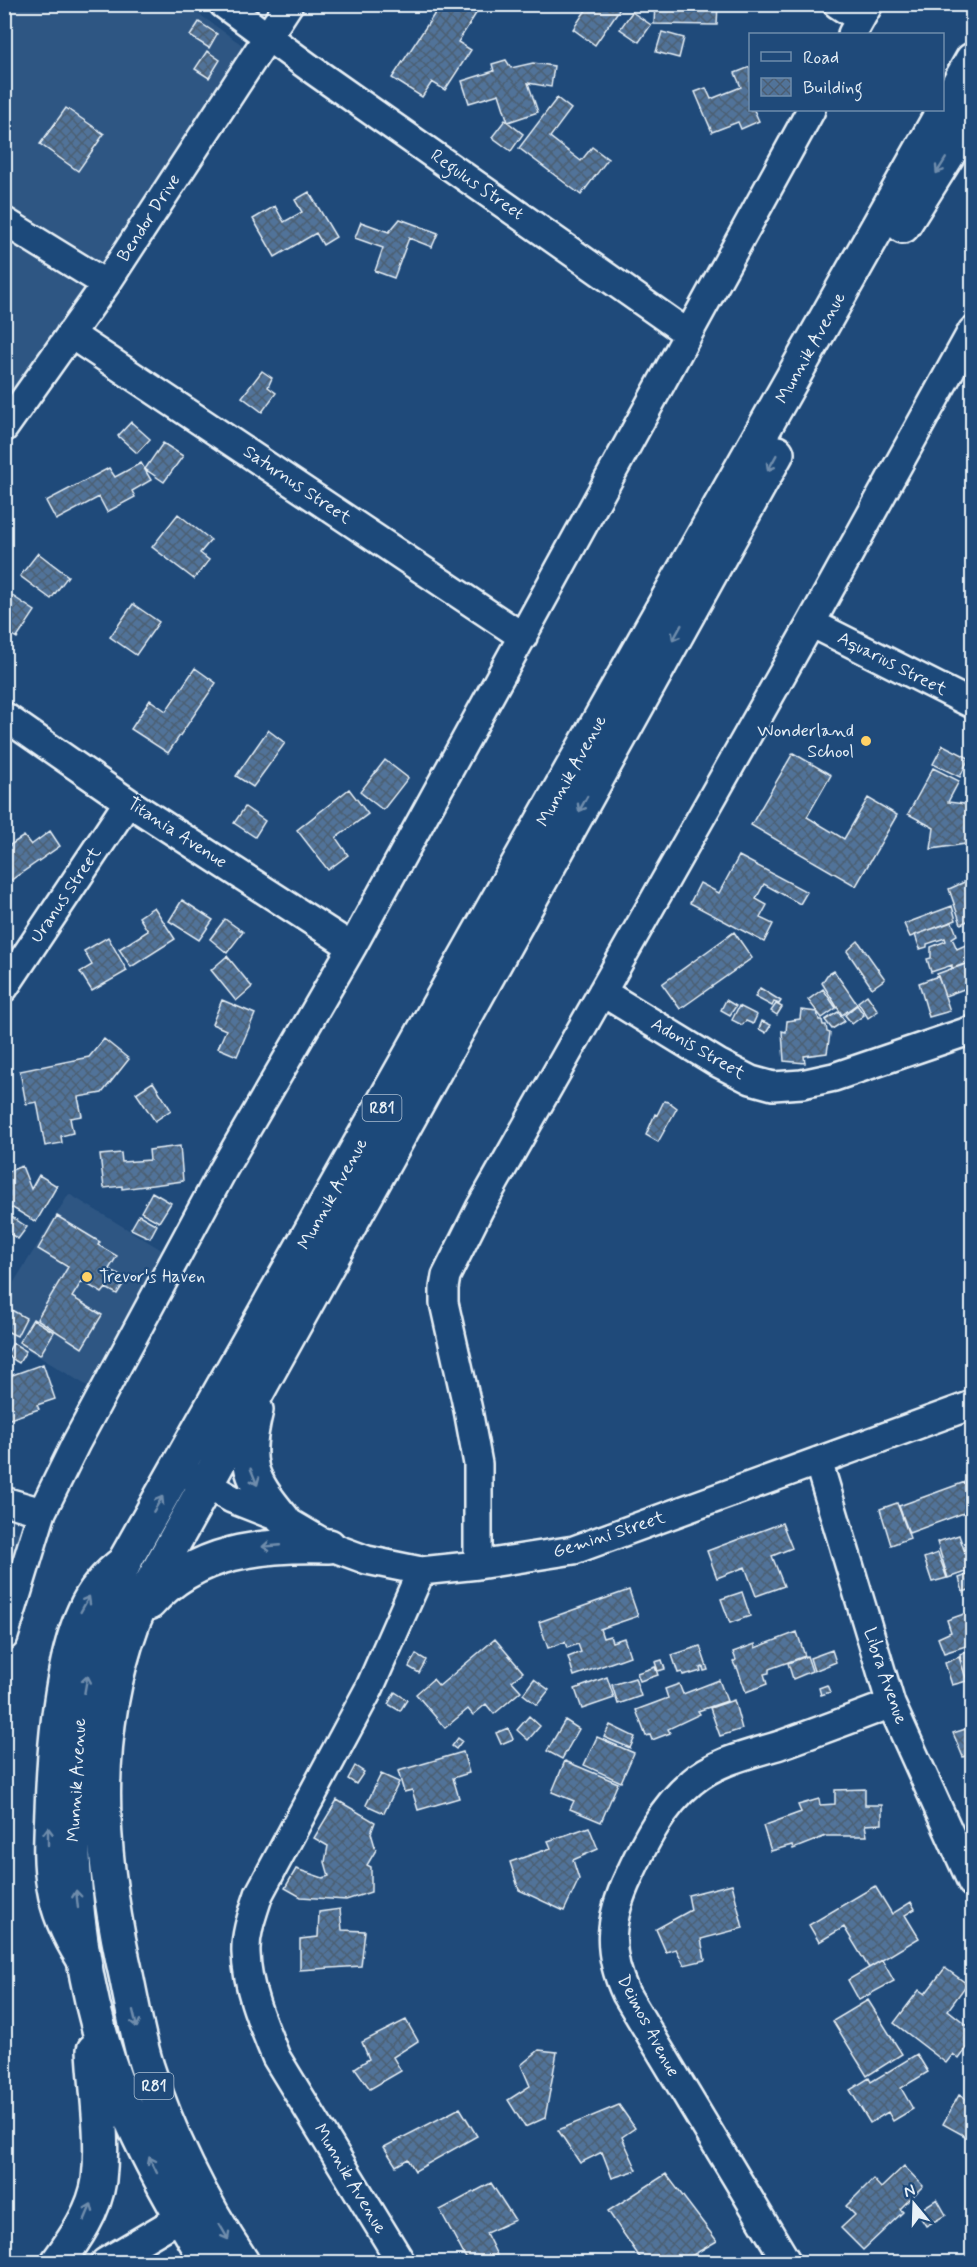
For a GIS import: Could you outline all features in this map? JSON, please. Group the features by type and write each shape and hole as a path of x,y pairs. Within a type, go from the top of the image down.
{"main road":[{"name":"Munnik Avenue","path":"944,110 972,60"},
{"name":"Munnik Avenue","path":"242,2262 194,2209 140,2139 100,2033 88,1978 73,1862 77,1735 88,1672 102,1622 127,1557 943,111"},
{"name":"Munnik Avenue","path":"208,2262 194,2209 189,2172 169,2128 147,2067 115,1924 108,1875 102,1817 104,1746 115,1680 132,1623 206,1484 902,228 972,116"},
{"path":"264,1380 251,1429 248,1450 250,1466 255,1481 265,1498 283,1520"},
{"path":"132,1623 173,1580 215,1558 258,1548 329,1546"},
{"path":"58,2262 75,2239 87,2216 99,2181 99,2123 88,1978"}],"street":[{"name":"Regulus Street","path":"223,4 687,333"},
{"name":"Bendor Drive","path":"4,428 106,284 289,4"},
{"path":"837,4 860,19"},
{"path":"4,1636 42,1512 76,1443 223,1170 352,946 524,637 687,333 730,260 810,111"},
{"path":"4,221 106,284"},
{"path":"478,1565 478,1464 444,1303 446,1276 480,1208 811,623 972,331"},
{"name":"Saturnus Street","path":"70,334 524,637"},
{"name":"Aquarius Street","path":"811,623 972,705"},
{"name":"Titania Avenue","path":"4,716 128,802 352,946"},
{"name":"Uranus Street","path":"4,988 128,802"},
{"name":"Adonis Street","path":"602,992 718,1063 752,1080 773,1086 801,1084 834,1077 972,1030"},
{"name":"Gemini Street","path":"178,1468 232,1499 283,1520 329,1546 367,1560 421,1571 478,1565 574,1550 972,1405"},
{"name":"Libra Avenue","path":"818,1461 891,1704 972,1883"},
{"path":"4,1501 42,1512"},
{"name":"Munnik Avenue","path":"401,2262 276,2057 263,2026 250,1983 246,1953 250,1920 259,1894 369,1689 421,1571"},
{"name":"Deimos Avenue","path":"787,2262 626,1994 616,1969 611,1945 615,1911 622,1890 650,1833 664,1811 693,1780 750,1753 891,1704"},
{"path":"105,2262 194,2209"}],"shaded area":[{"path":"5,5 186,5 269,64 5,417"},
{"name":"Trevor's Haven","path":"69,1194 170,1255 89,1387 5,1336 4,1298"},
{"path":"4,1528 20,1533 5,1573"}],"building":[{"path":"441,4 482,4 458,42 471,50 445,90 432,82 422,97 392,78"},
{"path":"590,4 600,7 602,4 623,4 595,45 573,29"},
{"path":"655,4 718,4 717,25 654,24"},
{"path":"632,12 651,25 639,42 620,29"},
{"path":"199,22 217,34 209,48 190,36"},
{"path":"662,32 684,38 679,58 656,52"},
{"path":"207,51 220,60 209,78 195,69"},
{"path":"506,60 511,68 533,63 554,66 551,87 528,83 538,112 508,122 499,94 469,103 462,81 494,71 492,64"},
{"path":"749,67 749,111 754,111 759,121 741,129 738,122 712,132 695,92 706,88 711,99 741,87 735,73"},
{"path":"557,98 571,109 550,137 581,161 592,147 608,159 581,195 519,148"},
{"path":"66,108 104,134 78,171 40,144"},
{"path":"505,120 523,134 511,151 492,137"},
{"path":"309,192 336,237 323,245 316,233 275,257 253,219 275,206 284,222 302,212 295,200"},
{"path":"400,219 438,233 432,247 409,238 394,278 375,271 383,248 355,238 361,222 389,232"},
{"path":"262,371 272,378 268,387 276,393 262,412 242,397"},
{"path":"131,422 150,439 137,453 118,436"},
{"path":"163,443 183,456 164,482 145,469"},
{"path":"141,463 151,480 132,491 135,497 107,512 99,497 56,520 46,501 109,468 115,477"},
{"path":"178,514 211,540 200,553 209,560 194,579 152,547"},
{"path":"38,553 68,576 51,599 20,576"},
{"path":"11,595 35,611 17,638 4,630 4,604"},
{"path":"133,604 159,622 136,655 110,637"},
{"path":"195,668 216,683 168,753 131,729 150,700 166,711"},
{"path":"268,730 285,743 253,787 236,776"},
{"path":"943,745 969,758 960,777 933,764"},
{"path":"793,753 831,775 807,817 844,839 868,798 897,815 856,886 751,825"},
{"path":"385,760 408,778 383,810 360,792"},
{"path":"933,768 959,781 948,802 972,805 972,843 931,849 934,828 908,814"},
{"path":"349,789 368,814 336,838 348,855 328,870 297,830"},
{"path":"245,807 265,821 255,837 234,823"},
{"path":"50,831 60,846 4,885 4,849 24,836 31,845"},
{"path":"739,856 807,892 800,904 764,884 756,899 767,905 760,918 773,924 764,942 690,903 700,883 719,893"},
{"path":"971,879 972,919 961,924 949,889"},
{"path":"182,900 213,920 199,940 169,921"},
{"path":"952,906 956,920 910,937 904,924"},
{"path":"154,907 175,939 131,967 119,949 148,931 139,917"},
{"path":"225,919 243,932 227,953 210,939"},
{"path":"952,922 957,935 952,938 957,949 972,942 972,962 952,969 952,965 931,972 927,959 931,958 931,947 946,941 945,938 920,949 915,935"},
{"path":"734,932 752,958 680,1009 662,984"},
{"path":"108,937 127,971 92,991 80,972 92,965 84,951"},
{"path":"858,941 885,979 872,988 847,951"},
{"path":"227,956 252,987 236,1001 211,970"},
{"path":"964,964 972,986 945,996 937,974"},
{"path":"834,971 857,1004 842,1015 822,983 827,975"},
{"path":"938,976 950,1011 929,1017 919,983"},
{"path":"760,988 781,1001 779,1004 774,1002 772,1006 755,997"},
{"path":"823,989 836,1008 822,1018 808,1000"},
{"path":"867,995 878,1011 868,1018 858,1002"},
{"path":"222,1000 255,1014 237,1056 218,1048 226,1030 212,1024"},
{"path":"726,1000 736,1006 730,1015 721,1010"},
{"path":"776,1004 782,1007 777,1015 771,1011"},
{"path":"857,1005 864,1015 852,1024 845,1015"},
{"path":"739,1006 757,1015 753,1024 746,1021 742,1025 732,1020"},
{"path":"801,1010 817,1012 819,1020 826,1025 827,1032 830,1033 827,1053 804,1056 805,1063 784,1061 782,1031 786,1032 787,1021 800,1019"},
{"path":"838,1012 845,1021 832,1029 825,1020"},
{"path":"762,1021 771,1025 766,1033 759,1029"},
{"path":"104,1039 129,1059 102,1093 78,1097 82,1116 70,1118 73,1133 61,1136 62,1143 45,1146 37,1102 26,1104 20,1071 89,1057"},
{"path":"153,1082 171,1110 155,1121 136,1093"},
{"path":"664,1101 677,1108 658,1142 646,1135 655,1114 657,1115"},
{"path":"180,1146 183,1181 122,1189 122,1186 104,1188 100,1155 121,1153 122,1162 150,1160 149,1150"},
{"path":"22,1166 31,1189 39,1175 57,1186 36,1222 13,1208 4,1211 4,1173"},
{"path":"152,1192 171,1203 159,1222 141,1212"},
{"path":"9,1215 27,1227 18,1239 4,1230 4,1222"},
{"path":"139,1215 157,1225 150,1238 131,1229"},
{"path":"57,1216 100,1242 98,1245 117,1256 109,1269 126,1280 117,1294 106,1288 102,1293 82,1281 72,1297 102,1315 82,1348 37,1319 68,1267 38,1249"},
{"path":"8,1308 26,1318 17,1336 4,1330 4,1316"},
{"path":"33,1319 54,1332 40,1355 19,1342"},
{"path":"13,1343 26,1351 19,1363 6,1355"},
{"path":"43,1364 55,1399 37,1405 39,1409 4,1421 4,1378"},
{"path":"4,1424 9,1437 4,1439"},
{"path":"965,1482 972,1510 909,1533 899,1506"},
{"path":"897,1503 910,1538 891,1545 880,1509"},
{"path":"782,1523 792,1548 772,1556 784,1586 756,1596 745,1567 717,1578 707,1551"},
{"path":"959,1535 971,1570 948,1578 937,1542"},
{"path":"938,1553 947,1578 932,1582 924,1558"},
{"path":"972,1573 972,1589 963,1592 959,1578"},
{"path":"629,1590 638,1616 600,1629 603,1638 610,1636 612,1642 624,1638 630,1656 574,1676 568,1657 581,1652 578,1644 567,1648 565,1642 548,1648 539,1622"},
{"path":"742,1592 750,1616 730,1623 721,1599"},
{"path":"972,1611 972,1644 944,1653 938,1638 951,1632 947,1620"},
{"path":"797,1632 805,1656 769,1669 769,1673 764,1674 767,1684 746,1692 733,1662 736,1660 733,1652 755,1644 755,1648"},
{"path":"495,1639 523,1672 512,1681 521,1691 494,1714 486,1704 473,1715 468,1709 445,1728 416,1694 433,1679 439,1686"},
{"path":"700,1646 708,1670 704,1671 703,1667 700,1668 701,1671 691,1674 678,1673 672,1655"},
{"path":"972,1649 972,1682 968,1684 960,1654"},
{"path":"832,1650 836,1662 814,1671 810,1658"},
{"path":"416,1654 426,1660 419,1673 409,1667"},
{"path":"807,1656 812,1671 793,1679 788,1663"},
{"path":"959,1657 967,1681 952,1685 945,1663"},
{"path":"662,1660 665,1669 658,1671 655,1662"},
{"path":"655,1667 658,1675 640,1681 637,1673"},
{"path":"607,1677 614,1698 582,1709 575,1689"},
{"path":"635,1678 641,1696 618,1704 612,1685"},
{"path":"534,1679 549,1690 537,1705 523,1694"},
{"path":"719,1680 727,1701 698,1711 700,1714 668,1729 670,1733 652,1740 650,1735 646,1736 636,1710 668,1698 665,1689 679,1684 683,1694"},
{"path":"827,1685 830,1692 821,1695 819,1688"},
{"path":"395,1692 407,1700 400,1711 388,1704"},
{"path":"734,1700 742,1729 720,1736 710,1708"},
{"path":"529,1716 540,1726 528,1740 517,1730"},
{"path":"565,1720 579,1729 562,1759 547,1751"},
{"path":"610,1725 635,1737 630,1748 604,1737"},
{"path":"972,1727 972,1753 963,1757 953,1733"},
{"path":"508,1728 513,1739 501,1744 496,1733"},
{"path":"597,1737 634,1753 621,1782 584,1765"},
{"path":"458,1738 462,1741 456,1749 452,1746"},
{"path":"463,1752 469,1773 453,1778 459,1798 418,1810 412,1790 404,1792 398,1771"},
{"path":"565,1761 618,1783 601,1822 570,1809 574,1801 552,1792"},
{"path":"355,1766 364,1772 356,1784 348,1779"},
{"path":"381,1774 399,1782 384,1813 366,1805"},
{"path":"865,1789 865,1805 882,1805 882,1824 865,1825 867,1836 826,1836 793,1849 792,1845 771,1851 763,1826 801,1812 798,1805 819,1799 820,1805 835,1804 835,1790"},
{"path":"337,1800 375,1822 371,1833 376,1850 367,1865 371,1867 371,1892 346,1900 301,1897 285,1888 296,1869 323,1878 329,1876 325,1862 328,1846 314,1838"},
{"path":"589,1827 598,1849 573,1860 579,1879 564,1911 519,1890 510,1862 551,1848 548,1841"},
{"path":"732,1884 743,1928 701,1939 705,1960 684,1965 676,1949 666,1952 656,1929 691,1910 688,1895"},
{"path":"875,1886 892,1914 911,1902 915,1909 905,1915 919,1938 869,1968 844,1927 819,1942 809,1925"},
{"path":"340,1909 342,1930 365,1931 361,1966 300,1970 300,1939 318,1937 319,1912"},
{"path":"882,1960 894,1981 859,2000 848,1980"},
{"path":"945,1968 967,1984 948,2010 972,2029 972,2041 959,2059 953,2054 946,2063 894,2023 919,1990 925,1994"},
{"path":"868,2000 902,2054 867,2076 833,2021"},
{"path":"406,2020 418,2041 393,2057 401,2071 370,2089 355,2068 369,2059 362,2042"},
{"path":"539,2050 557,2052 545,2118 525,2127 508,2100 530,2086 521,2065"},
{"path":"917,2054 928,2072 901,2088 913,2109 893,2121 888,2112 870,2123 850,2090 869,2078 871,2082"},
{"path":"959,2095 972,2103 972,2140 943,2124"},
{"path":"619,2105 635,2128 622,2137 637,2170 612,2178 602,2152 580,2163 558,2130"},
{"path":"460,2108 477,2136 415,2171 408,2159 396,2166 384,2147"},
{"path":"904,2166 923,2186 900,2209 903,2212 863,2250 841,2228 855,2215 846,2206 873,2179 881,2188"},
{"path":"666,2174 717,2241 681,2262 643,2262 608,2211"},
{"path":"491,2183 515,2220 486,2233 497,2255 479,2262 468,2262 440,2210"},
{"path":"937,2199 946,2215 926,2226 917,2212"}],"place":[{"name":"Wonderland School","path":"866,741"},
{"name":"Trevor's Haven","path":"87,1277"}]}
